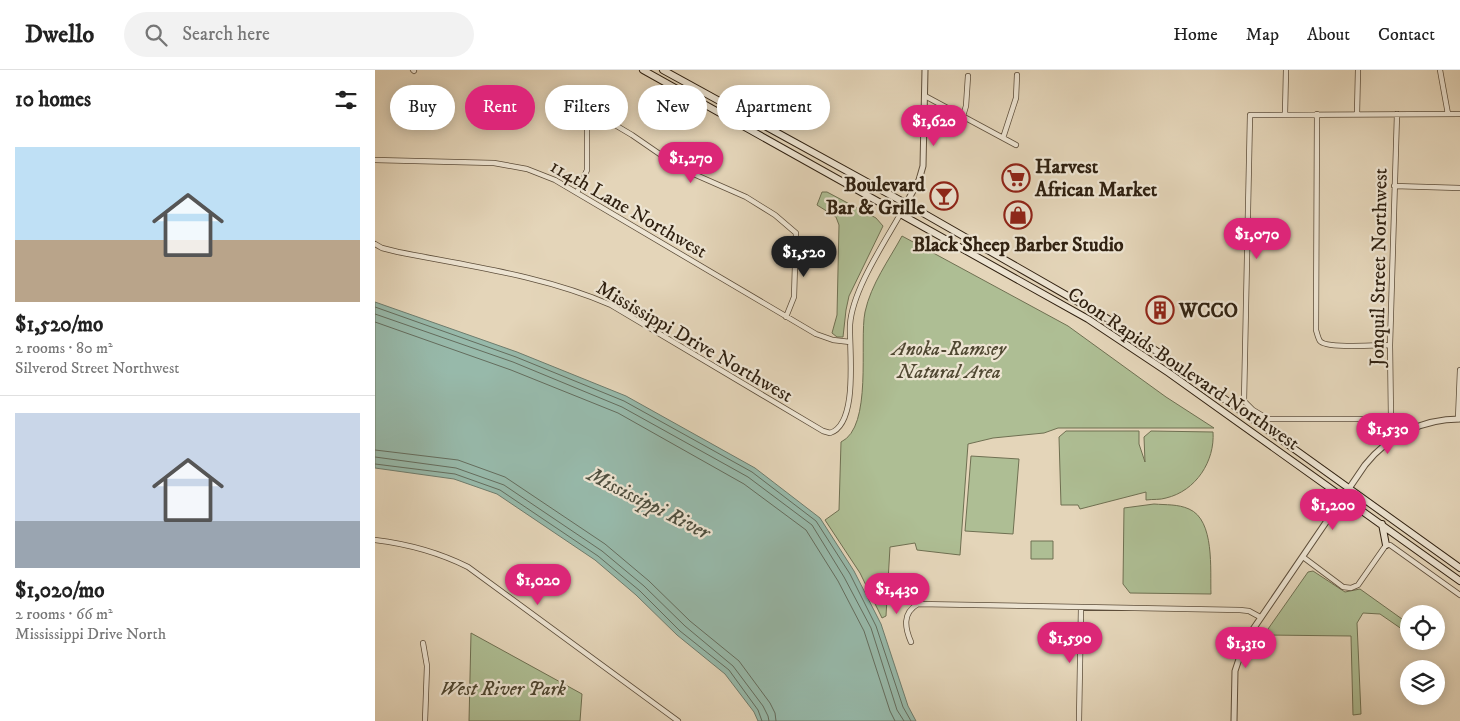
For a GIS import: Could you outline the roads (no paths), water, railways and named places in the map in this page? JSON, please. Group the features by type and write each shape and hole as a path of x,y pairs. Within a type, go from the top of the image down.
{"main road":[{"name":"Coon Rapids Boulevard Northwest","path":"643,70 1045,294 1117,337 1460,581"},
{"name":"Coon Rapids Boulevard Northwest","path":"663,70 906,204 1108,319 1173,362 1460,568"},
{"path":"1382,524 1385,545"}],"street":[{"path":"850,342 851,319 856,295 923,170 925,70"},
{"path":"1285,114 1286,70"},
{"path":"1357,114 1358,70"},
{"path":"1440,70 1448,114"},
{"path":"1003,138 1016,98 1017,75"},
{"path":"963,116 968,76"},
{"path":"925,96 1016,145"},
{"path":"1317,114 1316,330 1319,340 1323,344 1347,346 1390,345"},
{"name":"Jonquil Street Northwest","path":"1391,419 1390,345 1397,114"},
{"path":"1399,435 1391,419 1268,419 1246,404 1244,398 1251,115 1460,114"},
{"path":"577,193 587,170 587,130"},
{"path":"624,130 680,168 746,197 775,215 796,233 794,297 786,317"},
{"name":"114th Lane Northwest","path":"375,160 507,164 533,171 555,180 823,337 850,342"},
{"path":"1394,186 1460,188"},
{"name":"Mississippi Drive Northwest","path":"375,244 382,248 399,252 500,272 599,300 823,431 830,433 838,430 847,412 850,392 850,342"},
{"path":"1234,721 1235,678 1238,660 1245,641 1260,617 1374,454 1399,435 1429,423 1459,419 1460,370"},
{"path":"375,540 429,550 468,567 678,721"},
{"path":"1303,558 1343,587 1351,588 1358,585 1385,545 1392,546 1460,595"},
{"path":"911,642 906,629 906,620 910,610 918,604 1240,610 1249,611 1260,617"},
{"path":"1079,721 1081,607"},
{"path":"423,643 427,676 425,721"}],"water":[{"name":"Mississippi River","path":"375,302 517,352 626,396 755,468 820,518 854,571 881,624 908,706 916,721 758,721 754,712 725,674 677,635 636,595 595,560 497,494 454,479 375,468"}],"place":[{"name":"Harvest African Market","path":"1016,178"},
{"name":"Boulevard Bar & Grille","path":"944,196"},
{"name":"Black Sheep Barber Studio","path":"1018,215"},
{"name":"WCCO","path":"1160,310"}],"park label":[{"name":"Anoka-Ramsey Natural Area","path":"949,360"},
{"name":"West River Park","path":"503,688"}]}
